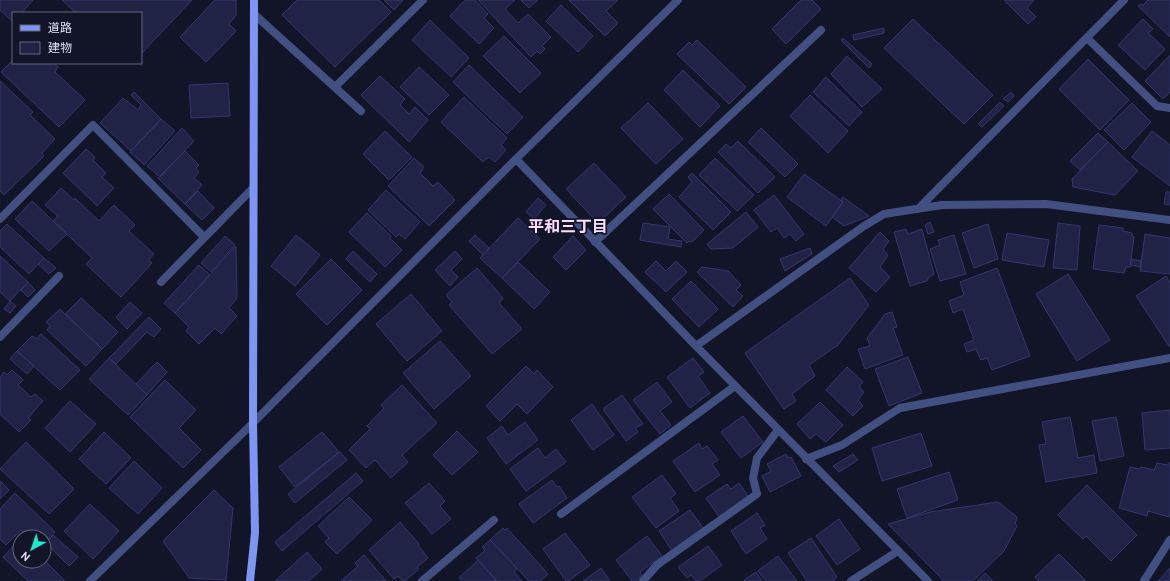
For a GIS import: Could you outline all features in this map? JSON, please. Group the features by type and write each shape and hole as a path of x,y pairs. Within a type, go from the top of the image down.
{"street":[{"path":"250,581 255,533 253,423 254,0"},
{"path":"335,87 423,0"},
{"path":"90,581 253,423 516,159 678,0"},
{"path":"918,209 1124,0"},
{"path":"254,14 361,111"},
{"path":"595,242 821,30"},
{"path":"1086,38 1157,106 1170,108"},
{"path":"0,219 93,125 204,238"},
{"path":"516,159 806,459 928,581"},
{"path":"161,282 253,188"},
{"path":"696,346 864,226 884,214 942,205 1046,204 1170,220"},
{"path":"0,337 59,276"},
{"path":"806,459 842,445 900,408 1170,358"},
{"path":"561,514 735,386"},
{"path":"643,581 657,565 757,494 752,478 758,458 778,430"},
{"path":"422,581 494,520"},
{"path":"1144,581 1170,540"},
{"path":"851,581 898,551"}],"building":[{"path":"0,0 33,0 23,12 12,12 12,21 0,10"},
{"path":"62,0 192,0 142,53 142,12 75,12"},
{"path":"215,0 236,0 236,15 229,24 236,31 206,62 180,37"},
{"path":"297,0 379,0 391,12 335,67 282,15"},
{"path":"384,0 403,0 394,10"},
{"path":"465,0 475,0 488,14 484,18 494,28 479,44 450,16"},
{"path":"478,0 515,0 505,9 518,23 528,14 551,37 542,46 545,49 540,54 537,51 531,57"},
{"path":"521,0 538,0 529,8"},
{"path":"569,0 618,0 606,11 618,23 605,36"},
{"path":"801,0 812,0 821,9 786,44 772,29"},
{"path":"1004,0 1034,0 1027,8 1036,17 1028,24"},
{"path":"1148,0 1170,0 1170,37 1138,6 1141,4 1143,5"},
{"path":"561,5 593,36 578,52 546,21"},
{"path":"913,19 993,95 964,124 884,48"},
{"path":"1143,19 1153,29 1148,33 1165,49 1145,70 1118,45"},
{"path":"430,20 469,58 451,77 412,40"},
{"path":"884,28 884,33 854,40 853,35"},
{"path":"504,36 541,73 520,93 483,56"},
{"path":"843,38 872,64 869,68 841,40"},
{"path":"697,40 746,87 729,104 677,54 689,42 692,45"},
{"path":"1170,55 1170,92 1163,99 1145,81"},
{"path":"847,56 882,89 862,107 831,74"},
{"path":"1088,59 1129,100 1100,130 1059,89"},
{"path":"12,61 12,64 54,64 58,67 55,72 85,100 59,127 1,72"},
{"path":"469,65 523,117 507,134 453,82"},
{"path":"419,67 449,95 429,115 400,87"},
{"path":"683,70 720,106 700,127 664,90"},
{"path":"380,76 405,99 400,105 409,114 415,107 428,120 409,142 361,95"},
{"path":"826,77 862,112 849,126 813,92"},
{"path":"0,81 33,112 30,115 55,139 42,153 44,156 4,195 0,191"},
{"path":"228,83 230,116 191,118 189,85"},
{"path":"134,92 161,119 131,151 100,123 123,98 138,110 141,105 131,95"},
{"path":"1011,92 1014,96 1008,102 1003,99"},
{"path":"810,95 848,131 828,153 790,116"},
{"path":"464,97 507,138 501,145 506,150 495,162 489,157 483,162 441,122"},
{"path":"1000,102 1004,106 982,127 978,124"},
{"path":"648,103 683,139 656,164 621,128"},
{"path":"1132,103 1151,122 1124,150 1104,130"},
{"path":"161,119 175,131 144,165 130,152"},
{"path":"182,128 194,141 160,177 147,166"},
{"path":"761,128 798,164 785,177 748,142"},
{"path":"385,131 412,157 389,180 363,154"},
{"path":"1152,131 1170,145 1170,186 1132,157"},
{"path":"1098,133 1108,142 1080,170 1070,161"},
{"path":"738,141 775,177 758,193 718,152 726,144 731,148"},
{"path":"1108,142 1138,171 1115,195 1073,187 1072,179"},
{"path":"86,149 95,157 93,160 106,173 102,177 114,188 97,206 63,173"},
{"path":"185,151 199,165 196,168 199,172 194,178 202,185 185,204 158,178"},
{"path":"414,158 424,167 420,173 433,186 438,182 455,200 429,226 388,186"},
{"path":"715,158 754,195 737,211 699,175"},
{"path":"594,163 626,197 598,223 566,189"},
{"path":"692,173 731,212 713,230 679,197 692,182 688,177"},
{"path":"804,174 843,202 826,226 787,197"},
{"path":"61,188 74,200 75,198 99,221 114,205 135,225 129,231 154,254 149,260 152,263 121,297 86,264 92,258 53,221 58,216 45,205"},
{"path":"386,190 420,222 405,239 399,234 396,237 368,210"},
{"path":"198,191 214,208 202,220 185,204"},
{"path":"1166,192 1170,192 1170,205 1164,204"},
{"path":"669,194 704,230 692,242 689,241 687,243 653,209"},
{"path":"774,195 804,234 796,241 790,234 784,238 777,228 771,232 754,210"},
{"path":"843,197 869,216 844,226 832,217 843,202 841,200"},
{"path":"538,198 546,205 534,219 526,212"},
{"path":"32,201 67,234 49,251 15,219"},
{"path":"746,212 758,227 733,248 711,249 707,244"},
{"path":"367,213 391,236 390,238 402,250 385,267 349,232"},
{"path":"518,218 540,239 502,278 480,258"},
{"path":"930,222 934,232 928,234 925,225"},
{"path":"643,223 670,227 668,239 682,241 681,247 640,240"},
{"path":"1058,223 1080,226 1077,270 1053,268"},
{"path":"7,224 44,258 29,274 0,247 0,231"},
{"path":"988,224 998,259 974,268 962,233"},
{"path":"1099,225 1123,228 1123,231 1132,233 1132,236 1134,237 1130,267 1126,267 1124,273 1093,269"},
{"path":"906,229 908,234 922,229 934,274 929,277 927,281 910,286 894,232"},
{"path":"880,232 889,241 883,249 888,255 880,267 890,277 876,292 849,268"},
{"path":"1007,233 1049,240 1044,267 1002,260"},
{"path":"1145,234 1170,238 1170,274 1140,271"},
{"path":"296,235 320,255 295,286 271,266"},
{"path":"475,235 489,248 483,255 469,241"},
{"path":"954,235 966,274 940,281 930,249 940,245 938,240"},
{"path":"225,236 235,245 211,272 201,263"},
{"path":"573,236 586,250 566,270 553,257"},
{"path":"236,246 237,298 229,308 237,316 221,334 215,328 199,344 186,331 189,327 175,313"},
{"path":"810,248 812,254 785,271 780,259"},
{"path":"353,251 377,274 370,282 346,259"},
{"path":"455,251 462,259 451,270 458,277 450,286 435,270"},
{"path":"0,256 28,282 10,301 0,292"},
{"path":"44,258 56,268 49,274 38,264"},
{"path":"331,259 362,290 327,325 296,294"},
{"path":"1131,259 1141,261 1141,267 1131,265"},
{"path":"656,261 666,271 676,261 687,272 666,292 645,272"},
{"path":"518,262 550,292 534,309 502,278"},
{"path":"199,265 210,275 175,313 164,303"},
{"path":"702,267 728,271 741,285 736,290 743,296 733,307 697,272"},
{"path":"477,268 503,298 499,303 522,329 492,354 449,305 452,302 446,295"},
{"path":"997,268 1030,356 992,370 987,358 981,360 976,349 967,352 964,344 974,340 963,309 953,313 949,301 964,295 960,282"},
{"path":"1068,274 1110,340 1077,361 1036,294"},
{"path":"1166,276 1170,283 1170,346 1136,296"},
{"path":"850,278 869,305 838,345 809,365 815,376 792,394 796,401 784,409 745,353"},
{"path":"691,281 718,309 699,327 672,299"},
{"path":"28,282 35,290 28,297 21,290"},
{"path":"411,294 442,331 407,361 376,324"},
{"path":"81,298 118,332 102,349 65,314"},
{"path":"10,301 16,306 10,313 4,309"},
{"path":"130,302 142,313 127,329 116,317"},
{"path":"60,309 102,349 86,366 47,330 50,326 46,322"},
{"path":"892,312 897,327 893,328 903,355 865,369 858,349 870,346 867,338 885,314"},
{"path":"149,317 161,329 154,337 147,332 116,364 109,358"},
{"path":"41,334 80,370 60,390 17,351 32,336 37,339"},
{"path":"440,341 471,376 434,409 403,373"},
{"path":"17,351 34,366 27,374 10,359"},
{"path":"908,357 922,393 889,406 875,369"},
{"path":"109,358 147,395 128,415 89,379"},
{"path":"693,358 704,372 698,376 710,393 690,408 667,377"},
{"path":"157,362 167,372 147,395 136,384"},
{"path":"526,366 534,374 537,370 553,387 527,414 517,404 500,421 486,406"},
{"path":"847,367 863,382 859,387 864,392 858,400 863,406 853,416 826,390"},
{"path":"12,370 23,380 18,385 31,397 35,394 43,401 28,418 31,420 19,432 0,414 0,377 4,372 7,375"},
{"path":"165,380 196,410 179,428 201,450 183,468 130,417"},
{"path":"657,382 672,402 660,411 671,425 660,434 633,400"},
{"path":"402,385 437,423 402,455 408,462 391,478 375,460 366,468 349,450 370,429 367,426 384,408 381,405"},
{"path":"622,395 643,424 635,428 638,432 626,441 603,409"},
{"path":"70,401 96,424 70,452 45,428"},
{"path":"820,402 843,425 826,442 816,434 810,439 797,424"},
{"path":"592,404 614,435 593,450 571,420"},
{"path":"1170,410 1170,448 1145,450 1142,413"},
{"path":"743,416 763,442 741,458 721,432"},
{"path":"1070,417 1078,458 1094,455 1097,473 1046,482 1039,445 1046,444 1042,422"},
{"path":"1116,417 1124,456 1100,461 1092,421"},
{"path":"525,422 538,440 506,464 487,438 502,426 508,435"},
{"path":"457,431 478,452 452,475 433,455"},
{"path":"104,432 131,458 106,484 79,459"},
{"path":"322,432 339,452 295,487 279,467"},
{"path":"921,433 932,466 882,481 872,448"},
{"path":"26,442 74,489 49,514 0,469"},
{"path":"699,443 702,449 707,446 718,460 712,464 720,475 695,492 673,461"},
{"path":"538,448 545,458 556,449 566,462 526,491 510,469"},
{"path":"340,452 347,460 295,503 288,494"},
{"path":"786,454 788,458 791,457 801,476 770,492 762,476 771,471 767,464"},
{"path":"853,454 858,460 839,472 833,466"},
{"path":"134,461 162,488 138,514 109,488"},
{"path":"1170,462 1169,517 1148,511 1147,516 1119,508 1130,467 1140,469 1141,467 1154,470 1157,463 1168,465"},
{"path":"949,472 958,500 907,518 897,489"},
{"path":"356,473 363,481 282,551 275,542"},
{"path":"662,475 676,494 670,498 679,511 656,528 632,497"},
{"path":"552,480 557,487 559,486 567,498 533,523 519,504"},
{"path":"0,481 9,490 0,499"},
{"path":"429,483 445,501 440,506 451,519 432,534 405,503"},
{"path":"739,483 748,496 719,517 706,498 727,484 731,489"},
{"path":"1087,485 1137,535 1111,561 1086,536 1083,539 1058,515"},
{"path":"214,490 233,508 226,580 189,578 163,541"},
{"path":"15,493 52,529 12,529 12,539 6,545 0,539 0,509"},
{"path":"349,497 372,520 337,554 325,542 329,538 318,526"},
{"path":"998,502 1016,516 1017,519 1015,523 1017,526 1004,551 973,581 944,581 888,524 930,512"},
{"path":"90,504 119,531 93,559 64,531"},
{"path":"690,510 704,529 672,551 659,531"},
{"path":"757,513 765,525 760,528 767,539 746,554 731,531"},
{"path":"839,519 860,549 837,565 816,536"},
{"path":"400,522 419,544 418,545 428,558 417,567 419,569 405,581 398,576 394,579 369,550"},
{"path":"503,528 505,530 507,528 548,574 540,581 529,581 490,540"},
{"path":"565,533 590,565 568,581 566,581 543,549"},
{"path":"53,535 78,557 69,566 52,549"},
{"path":"647,536 662,556 640,572 642,576 635,581 632,581 616,560"},
{"path":"811,538 837,577 832,581 807,581 788,553"},
{"path":"490,540 517,568 514,572 522,581 497,581 476,558 485,550 482,547"},
{"path":"708,546 722,565 700,581 696,581 691,575 687,578 678,567"},
{"path":"12,547 12,566 3,557"},
{"path":"307,552 322,569 309,581 275,581"},
{"path":"1059,554 1086,581 1039,581 1035,577"},
{"path":"364,555 386,581 341,581 358,566 355,563"},
{"path":"778,556 797,581 766,581 758,571"},
{"path":"478,560 497,581 462,581 459,578"},
{"path":"52,568 65,581 28,581 16,569"},
{"path":"601,568 610,581 583,581"},
{"path":"1170,568 1170,581 1158,581"},
{"path":"756,572 762,581 744,580"},
{"path":"985,573 993,581 977,581"}],"district":[{"name":"平和三丁目","path":"568,226"}]}
